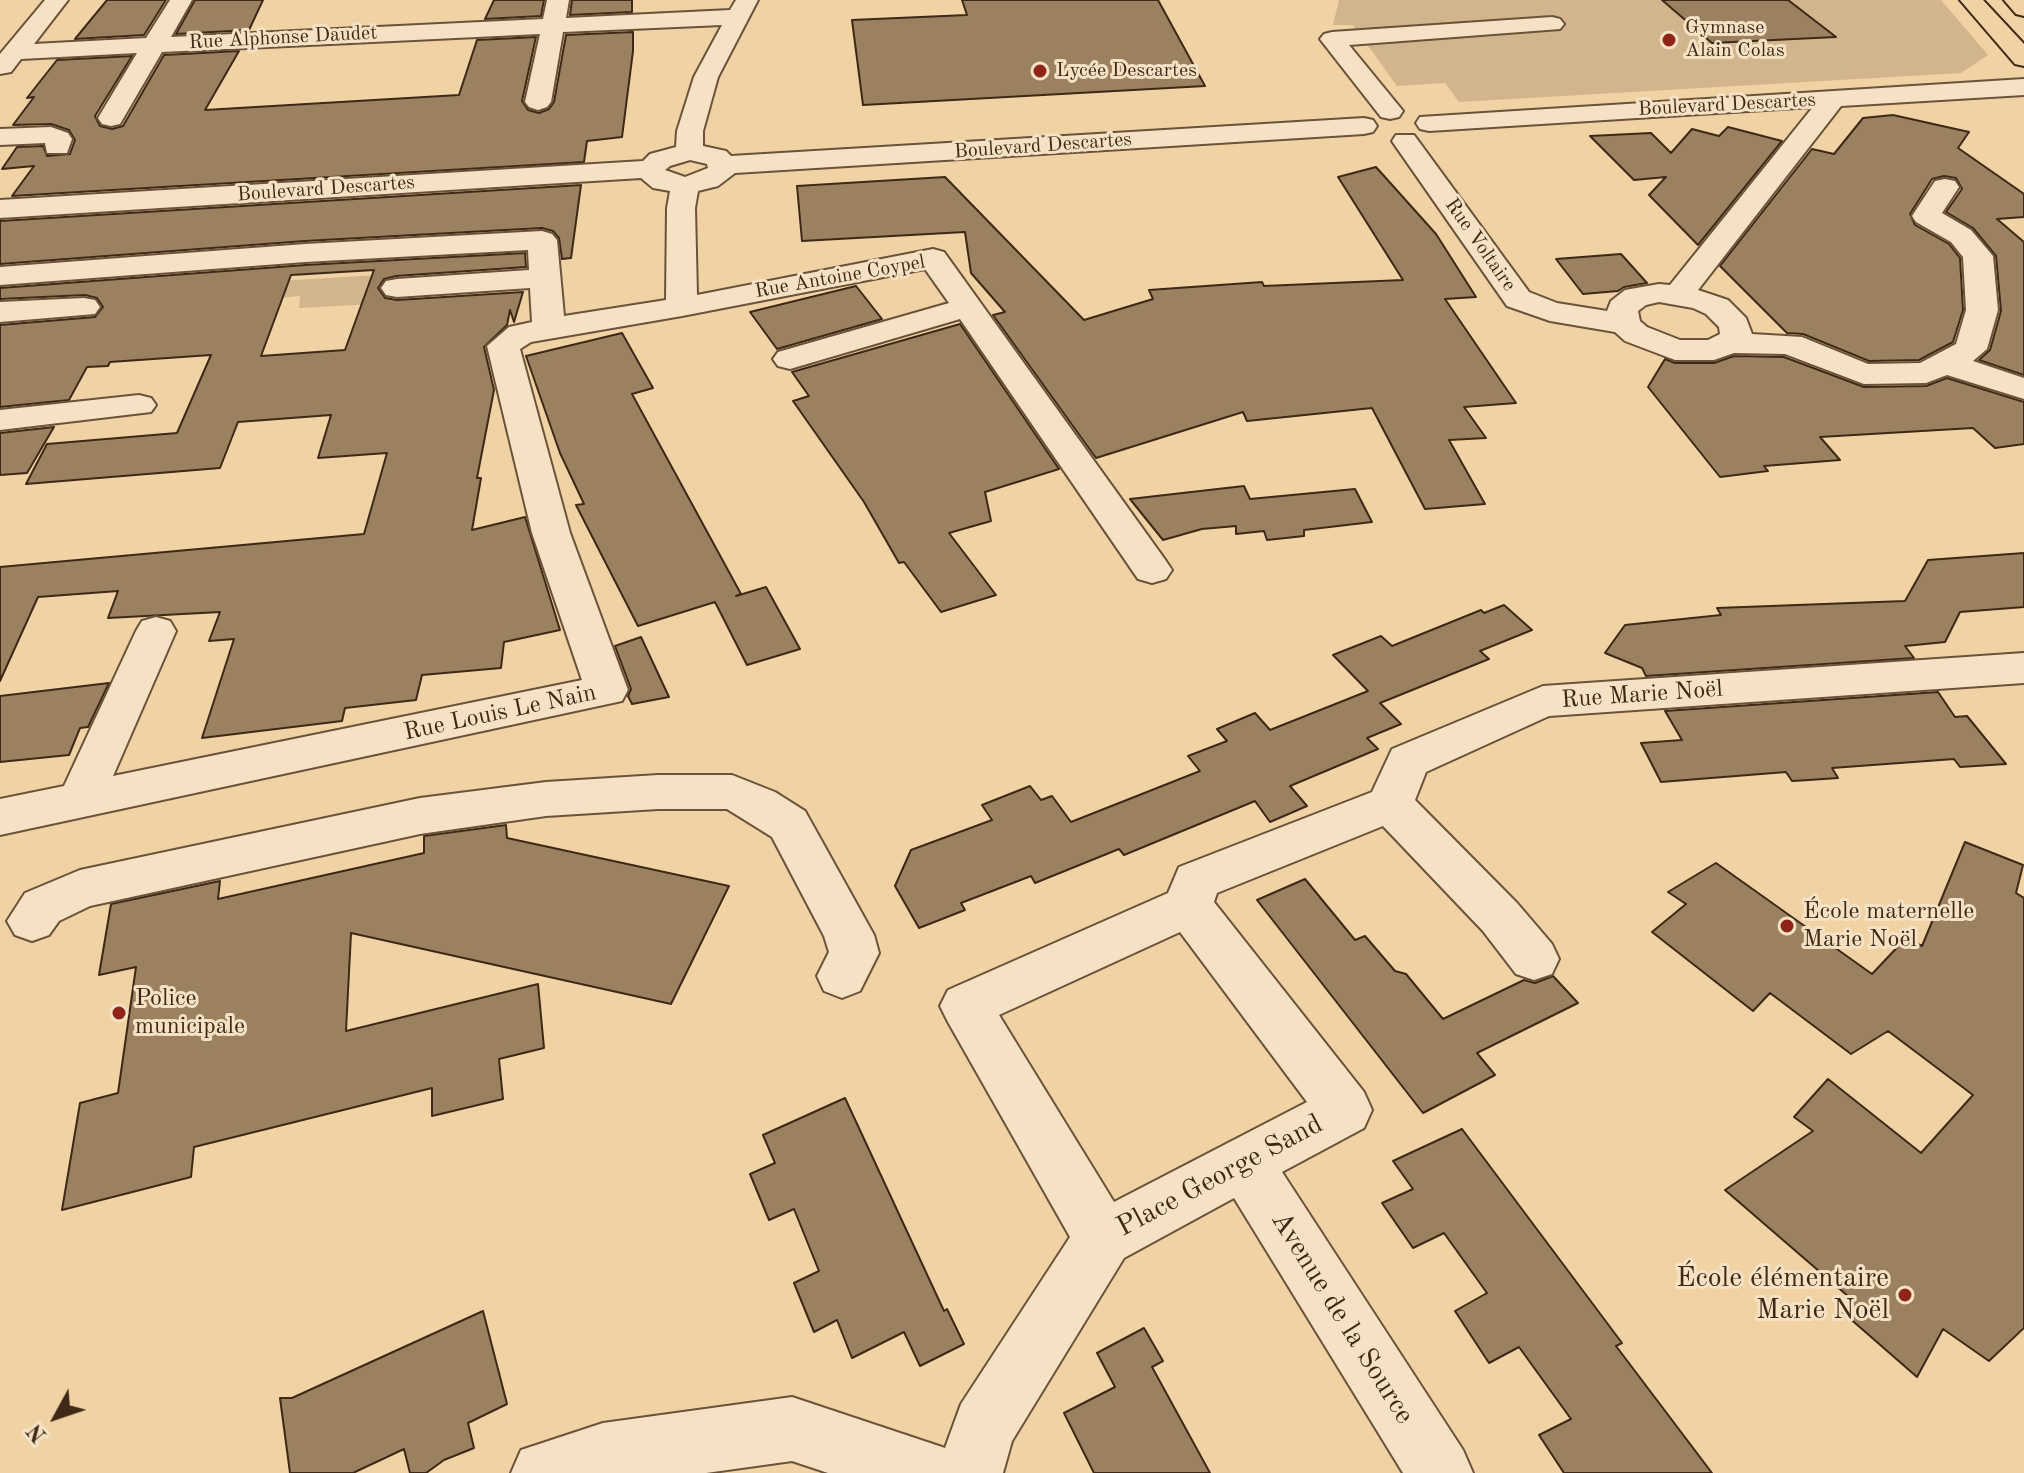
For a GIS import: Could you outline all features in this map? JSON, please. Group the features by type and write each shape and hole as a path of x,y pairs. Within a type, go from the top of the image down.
{"main road":[{"path":"1971,0 2024,59"},
{"path":"1991,0 2024,35"},
{"path":"2015,0 2024,9"}],"street":[{"path":"8,60 57,0"},
{"path":"111,118 181,0"},
{"path":"538,102 558,0"},
{"path":"689,152 690,131 706,77 742,9"},
{"name":"Rue Alphonse Daudet","path":"8,60 153,45 551,24 742,9"},
{"path":"1390,111 1332,39 1552,24"},
{"name":"Boulevard Descartes","path":"723,165 1364,126 1384,138 1417,132 1834,98 2024,87"},
{"path":"1679,294 1834,98"},
{"name":"Boulevard Descartes","path":"1364,126 1366,118 1390,111 1409,113 1417,132"},
{"name":"Rue Voltaire","path":"1417,132 1518,299 1550,311 1625,324"},
{"path":"0,137 51,135 59,139 57,147"},
{"path":"689,152 716,157 723,165 717,176 685,185 663,182 652,174 651,169 660,160 689,152"},
{"name":"Boulevard Descartes","path":"0,209 651,169"},
{"path":"682,307 681,208 685,185"},
{"path":"1729,343 1790,344 1864,374 1926,373 1971,349 1982,310 1978,256 1961,236 1926,216 1945,187"},
{"path":"0,276 289,254 542,240 549,328"},
{"name":"Rue Antoine Coypel","path":"682,307 933,258 1152,570"},
{"path":"397,288 545,278"},
{"path":"1659,293 1679,294 1701,300 1730,317 1736,335 1729,343 1714,350 1675,350 1652,343 1625,324 1622,308 1629,300 1659,293"},
{"path":"0,312 84,307"},
{"name":"Rue Louis Le Nain","path":"0,817 607,690 551,533 503,346 520,334 682,307"},
{"path":"790,359 968,307"},
{"path":"1944,363 2024,389"},
{"path":"0,420 139,405"},
{"path":"80,800 156,631"},
{"name":"Rue Marie Noël","path":"1390,804 1408,761 1543,701 2024,668"},
{"path":"32,921 42,907 80,889 420,816 546,799 658,792 732,792 759,804 789,824 849,935 854,953 842,976"},
{"path":"1189,906 1196,881 1390,804 1500,917 1534,959"},
{"name":"Place George Sand","path":"1189,906 1345,1110 1244,1163 1103,1238 966,1006 1189,906"},
{"name":"Avenue de la Source","path":"1244,1163 1440,1473"},
{"path":"970,1473 984,1427 1103,1238"},
{"path":"544,1473 603,1455 792,1429 927,1473"}],"shaded area":[{"name":"Gymnase Alain Colas","path":"1339,0 1941,0 1988,55 1961,73 1459,102 1445,83 1397,86 1353,25 1333,25"},
{"path":"376,275 373,304 299,308 300,296 256,300 233,284"}],"building":[{"path":"107,0 166,0 144,35 75,39"},
{"path":"195,0 263,0 249,30 176,34"},
{"path":"494,0 544,0 541,16 485,19"},
{"path":"572,0 632,0 632,12 570,15"},
{"path":"962,0 1158,0 1205,86 863,105 852,20 967,15"},
{"path":"1662,0 1788,0 1836,37 1712,43"},
{"path":"633,32 622,137 587,141 584,162 12,196 34,166 2,169 17,147 43,146 47,156 70,154 75,140 69,130 51,124 13,125 34,97 27,98 57,60 132,56 95,116 100,126 112,129 123,126 164,55 239,51 205,110 459,95 477,40 536,37 522,101 528,110 539,113 549,109 554,102 566,35"},
{"path":"1893,115 1969,132 1958,148 2024,194 2024,217 1997,219 2024,242 2024,375 1979,360 1990,350 2001,311 1996,256 1973,228 1946,212 1962,189 1956,178 1944,176 1932,179 1910,214 1915,225 1949,244 1960,258 1963,310 1953,342 1919,360 1869,361 1803,334 1787,333 1720,266 1812,149 1834,154 1863,118"},
{"path":"1728,127 1782,141 1698,245 1649,195 1666,177 1634,180 1590,136 1651,133 1671,153 1692,129 1719,136"},
{"path":"1376,167 1436,234 1476,297 1445,299 1516,403 1464,407 1486,438 1449,440 1485,504 1425,509 1372,408 1247,421 1243,412 1096,458 993,315 1005,312 971,273 965,232 802,241 797,186 945,177 1084,320 1153,299 1149,290 1262,282 1264,286 1403,280 1338,177"},
{"path":"581,185 571,258 562,259 559,238 553,231 542,228 305,241 0,264 0,221"},
{"path":"525,253 526,267 396,276 384,279 378,288 385,298 397,300 523,292 514,322 510,310 507,325 484,347 494,390 477,478 481,478 472,530 525,517 560,630 504,642 501,668 422,675 416,700 345,708 342,721 202,738 234,639 209,641 220,612 108,618 118,591 38,597 0,681 0,567 364,534 387,453 318,458 331,415 238,422 220,468 26,484 47,444 177,433 211,355 110,362 108,366 87,367 69,400 0,407 0,325 95,317 103,307 97,298 85,295 0,299 0,288 305,265","holes":["374,270 345,350 261,356 291,275"]},
{"path":"1621,254 1647,283 1618,291 1583,294 1556,259"},
{"path":"856,286 882,319 777,349 750,312"},
{"path":"960,324 1059,469 985,492 991,521 949,533 996,595 941,612 904,562 899,563 864,502 793,401 809,396 792,372"},
{"path":"622,333 653,388 632,394 741,594 736,596 766,587 800,649 747,665 715,602 638,626 576,505 584,504 560,453 526,356"},
{"path":"1734,356 1784,357 1864,387 1926,386 1947,378 2024,402 2024,444 1995,448 1973,428 1820,437 1840,460 1764,466 1768,471 1720,477 1648,387 1665,359 1675,363 1714,363"},
{"path":"54,427 27,473 0,475 0,433"},
{"path":"1244,486 1250,499 1355,489 1372,522 1304,530 1304,536 1267,540 1264,531 1236,534 1236,526 1202,529 1163,540 1130,499"},
{"path":"2024,553 2024,607 1960,612 1945,642 1905,646 1914,658 1646,676 1642,668 1605,653 1625,625 1721,615 1717,608 1905,601 1928,560"},
{"path":"1504,605 1532,630 1480,651 1489,659 1380,703 1401,724 1367,738 1378,749 1290,786 1307,806 1270,822 1255,801 1124,855 1119,849 1035,883 1031,876 961,903 965,910 919,928 895,886 911,850 992,820 982,805 1030,786 1041,800 1052,796 1071,822 1200,771 1188,756 1227,741 1217,729 1255,713 1270,730 1368,691 1333,655 1381,636 1392,646 1481,610 1484,613"},
{"path":"641,637 669,697 632,704 628,696 631,689 615,646"},
{"path":"109,683 88,727 80,728 69,755 0,762 0,696"},
{"path":"1938,692 1955,717 1967,716 2006,764 1960,767 1954,759 1832,768 1838,778 1792,781 1786,772 1661,782 1641,743 1682,740 1665,711"},
{"path":"506,825 507,838 729,886 671,1004 351,933 346,1031 538,984 544,1048 499,1059 503,1099 432,1116 432,1088 194,1147 191,1177 62,1210 80,1103 118,1093 136,967 99,975 111,904 220,881 218,899 424,853 424,836"},
{"path":"1965,842 2023,865 2016,893 2024,898 2024,1328 1989,1361 1943,1329 1917,1377 1839,1309 1849,1297 1725,1190 1813,1131 1794,1117 1828,1079 1921,1153 1973,1095 1888,1031 1851,1054 1770,993 1753,1011 1652,932 1686,904 1668,892 1716,863 1872,974 1906,938 1922,946"},
{"path":"1305,879 1355,940 1365,936 1395,971 1406,974 1443,1019 1524,980 1535,983 1553,976 1578,1003 1477,1053 1495,1075 1423,1113 1257,900"},
{"path":"845,1098 944,1311 947,1309 964,1344 920,1366 904,1332 852,1358 837,1320 814,1332 794,1283 819,1271 794,1209 769,1220 750,1174 775,1163 763,1135"},
{"path":"1462,1129 1622,1343 1616,1346 1712,1473 1564,1473 1539,1435 1571,1419 1519,1347 1489,1363 1455,1311 1487,1293 1444,1233 1413,1248 1382,1203 1413,1189 1393,1161"},
{"path":"483,1311 507,1404 468,1423 474,1448 444,1460 426,1473 410,1473 404,1449 353,1473 290,1473 280,1398 292,1398"},
{"path":"1144,1328 1163,1361 1152,1367 1210,1473 1094,1473 1064,1413 1115,1387 1097,1353"}],"place":[{"name":"Gymnase Alain Colas","path":"1669,40"},
{"name":"Lycée Descartes","path":"1040,71"},
{"name":"École maternelle Marie Noël","path":"1787,926"},
{"name":"Police municipale","path":"119,1013"},
{"name":"École élémentaire Marie Noël","path":"1905,1295"}]}
